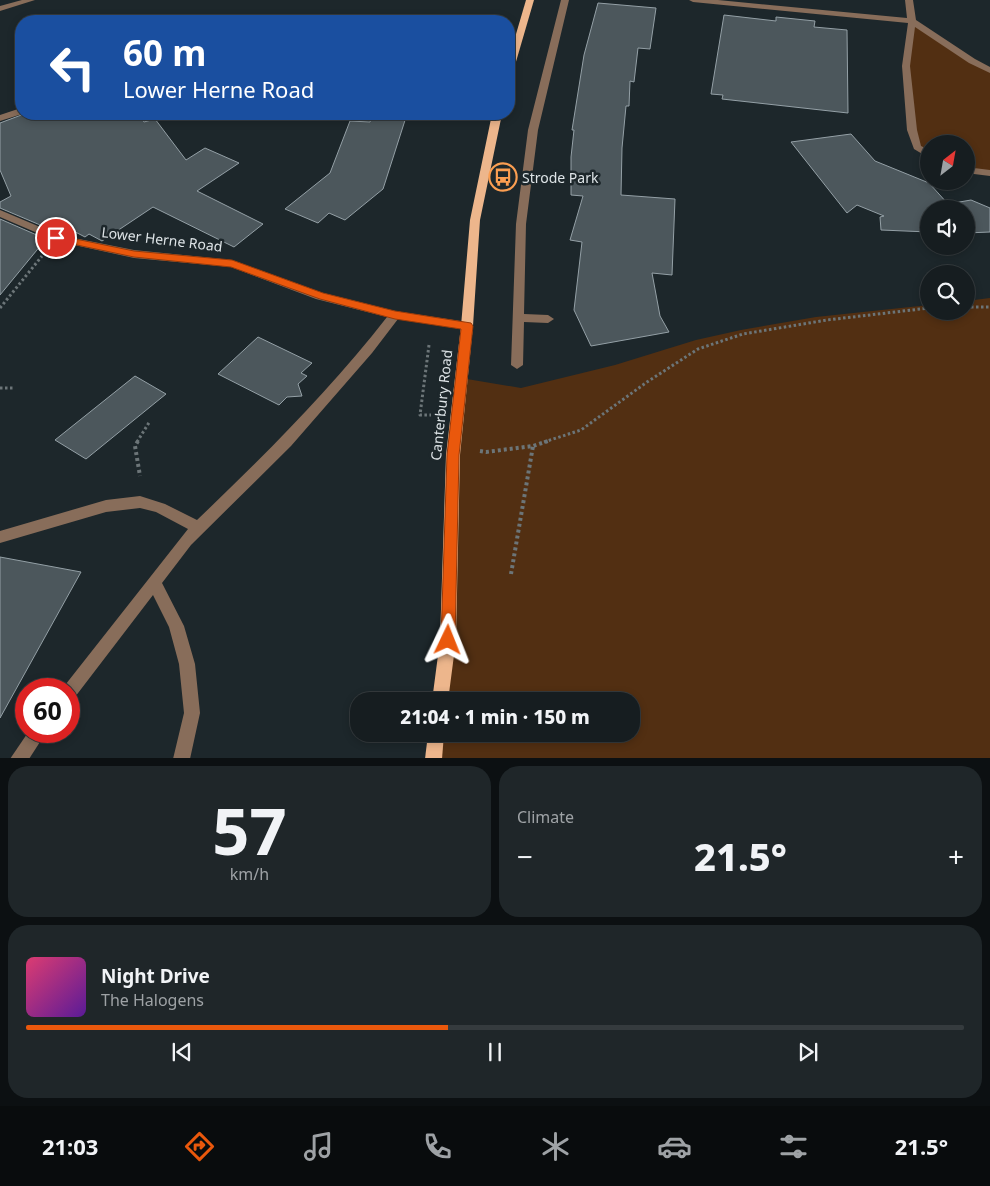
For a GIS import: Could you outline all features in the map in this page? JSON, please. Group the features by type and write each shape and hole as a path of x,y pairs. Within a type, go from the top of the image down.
{"main road":[{"path":"515,51 530,0"},
{"name":"Canterbury Road","path":"441,692 448,640 453,455 467,326 475,220 496,120"},
{"path":"433,758 435,742"}],"street":[{"path":"0,9 31,0"},
{"path":"517,365 521,224 533,130 565,0"},
{"path":"693,0 912,21 972,61 990,70"},
{"path":"909,0 912,21 906,66 912,130 917,146 920,148"},
{"path":"0,118 15,113"},
{"path":"975,171 990,173"},
{"name":"Lower Herne Road","path":"0,213 56,238 134,254 232,264 320,296 395,315 432,319 467,326"},
{"path":"80,678 186,541 286,442 368,350 395,315"},
{"path":"519,318 548,319"},
{"path":"0,538 106,506 140,502 160,508 199,528"},
{"path":"154,582 176,626 187,664 192,713 181,758"},
{"path":"18,758 29,743"}],"path":[{"path":"0,308 56,238"},
{"path":"975,307 990,307"},
{"path":"486,452 533,446 580,430 647,382 698,350 743,334 827,320 920,309"},
{"path":"432,319 420,415 458,414"},
{"path":"0,388 14,388"},
{"path":"150,421 135,446 136,459 140,476 152,490 160,508"},
{"path":"511,574 533,446"}],"shaded area":[{"path":"912,21 990,70 990,173 975,171 975,135 920,135 920,149 917,147 906,66"},
{"path":"990,298 990,758 433,758 435,742 640,742 640,692 441,692 448,640 461,378 521,388 615,365 696,340 816,317 920,306 920,320 975,320 975,300"}],"building":[{"path":"598,3 656,8 650,49 638,48 634,82 630,81 629,106 626,106 622,148 621,195 675,199 672,275 652,273 660,316 669,332 591,346 574,310 582,242 570,240 583,196 571,195 571,157 574,130 572,130 584,55"},
{"path":"724,15 776,21 776,17 815,21 814,27 847,30 848,113 722,99 723,95 711,94"},
{"path":"15,117 15,120 143,120 144,122 156,120 186,160 205,148 239,163 197,191 263,224 234,247 153,207 102,241 89,234 85,237 58,223 52,230 0,208 0,202 11,196 0,170 0,123"},
{"path":"371,120 405,120 383,189 345,220 329,213 318,223 285,209 330,173 350,121 370,122"},
{"path":"851,134 875,161 920,179 920,190 935,190 944,200 920,200 920,232 881,230 880,217 884,216 857,205 847,213 791,142"},
{"path":"975,202 990,208 990,232 975,233"},
{"path":"0,219 46,239 0,295"},
{"path":"258,337 312,363 301,373 307,376 298,384 302,396 287,397 279,405 218,374"},
{"path":"135,376 166,394 86,459 55,440"},
{"path":"0,557 81,572 22,678 15,678 15,691 0,718"}],"place":[{"name":"Strode Park","path":"503,177"}],"route":[{"path":"56,238 134,254 232,264 320,296 395,315 432,319 467,326 453,455 448,640"}]}
